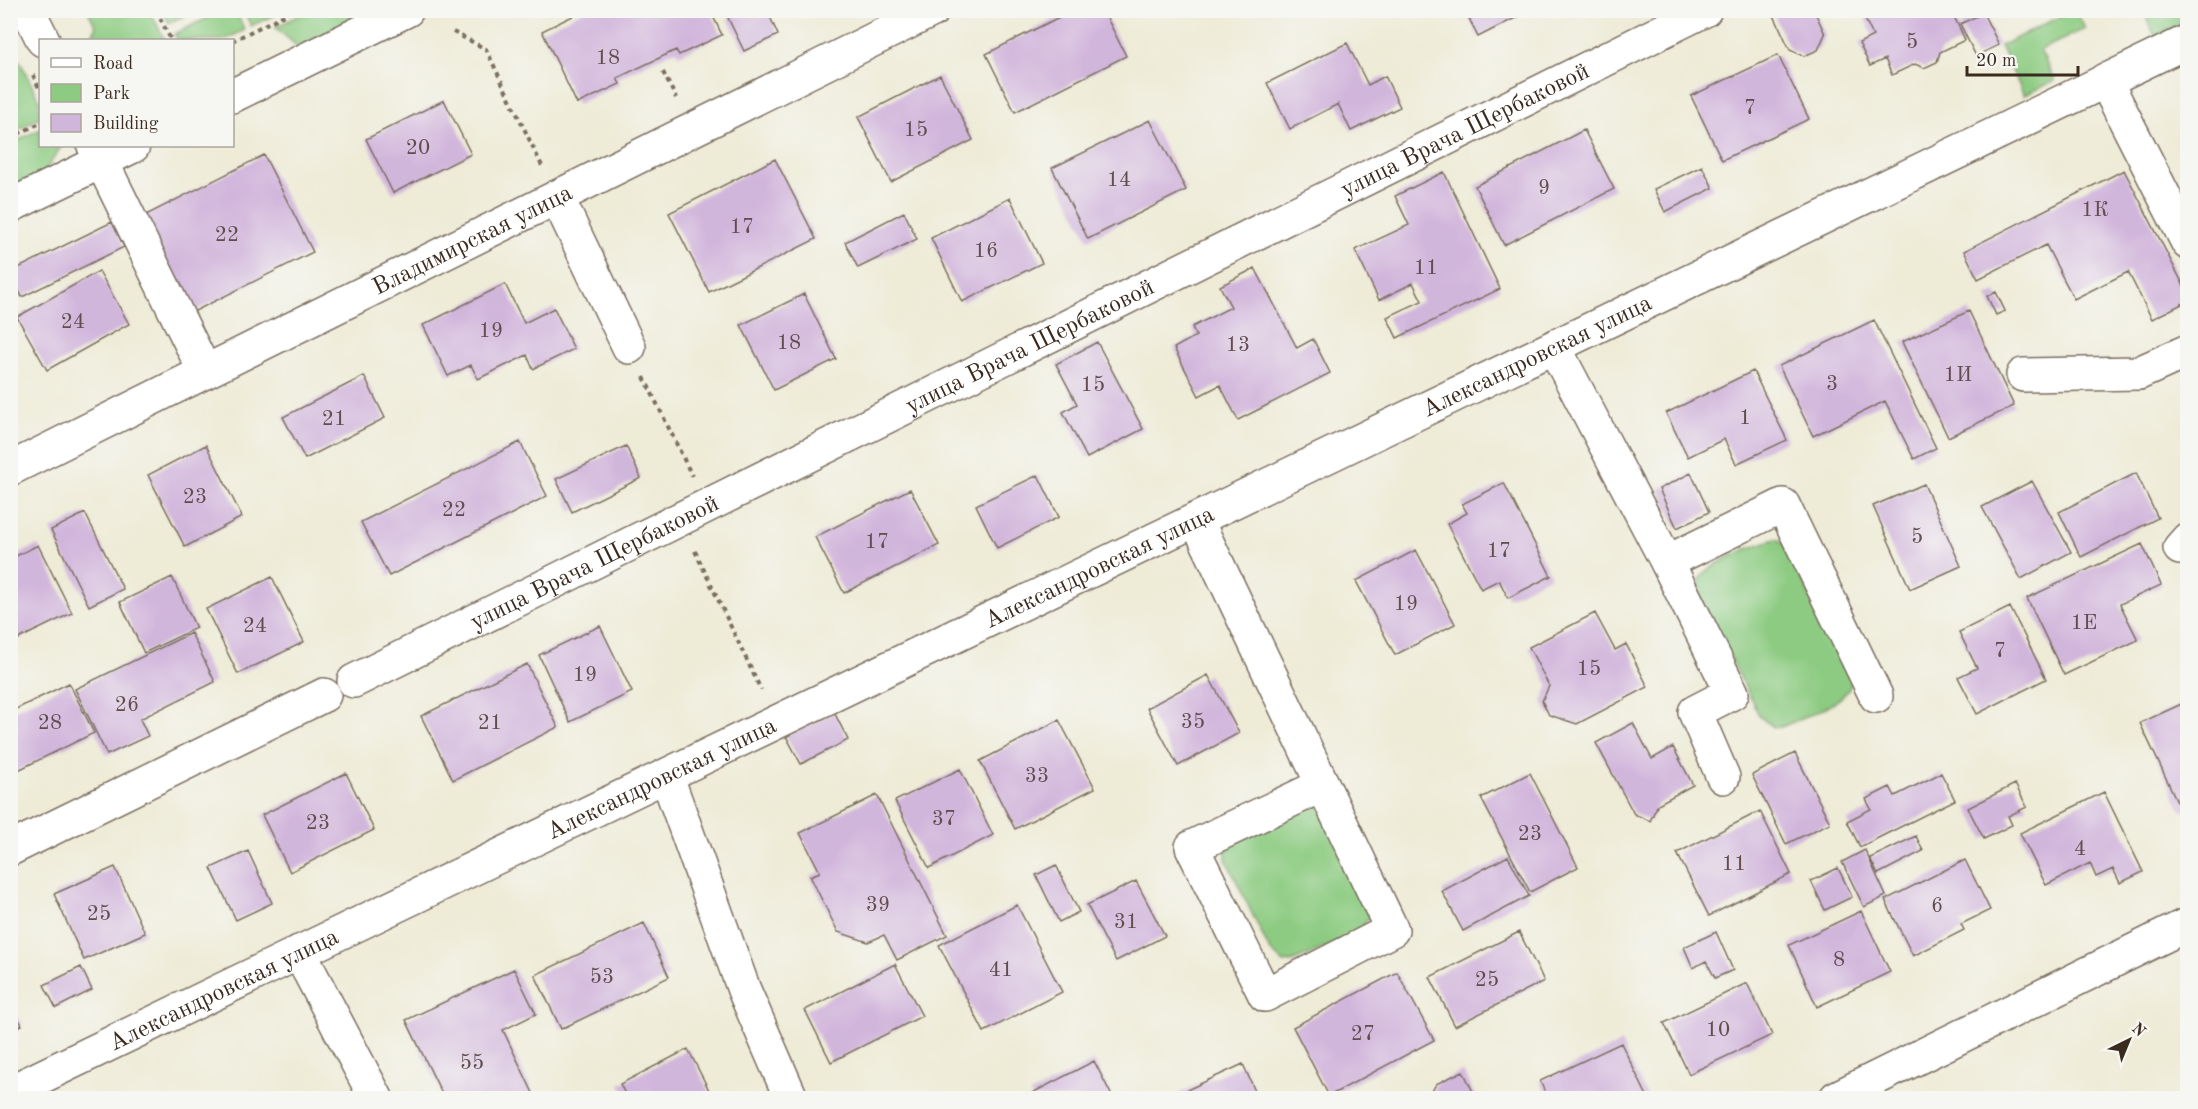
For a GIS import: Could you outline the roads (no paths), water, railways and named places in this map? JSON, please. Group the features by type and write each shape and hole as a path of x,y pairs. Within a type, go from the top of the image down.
{"street":[{"path":"28,10 42,39"},
{"path":"234,95 407,10"},
{"name":"Владимирская улица","path":"10,469 933,10"},
{"name":"улица Врача Щербаковой","path":"354,681 1705,10"},
{"name":"Александровская улица","path":"10,1092 667,777 2187,41"},
{"path":"2105,80 2187,243"},
{"path":"10,206 98,153 128,147"},
{"path":"98,153 205,372"},
{"path":"557,197 629,347"},
{"path":"1554,347 1667,562 1732,693 1695,712 1723,777"},
{"path":"2023,375 2139,373 2187,351"},
{"path":"1667,562 1783,505 1876,696"},
{"path":"1197,521 1323,785 1392,930 1265,995 1192,847 1323,785"},
{"path":"2187,539 2180,548 2187,544"},
{"path":"10,849 324,695"},
{"path":"667,777 744,990 791,1098"},
{"path":"1836,1098 2187,924"},
{"path":"299,952 376,1098"}]}
